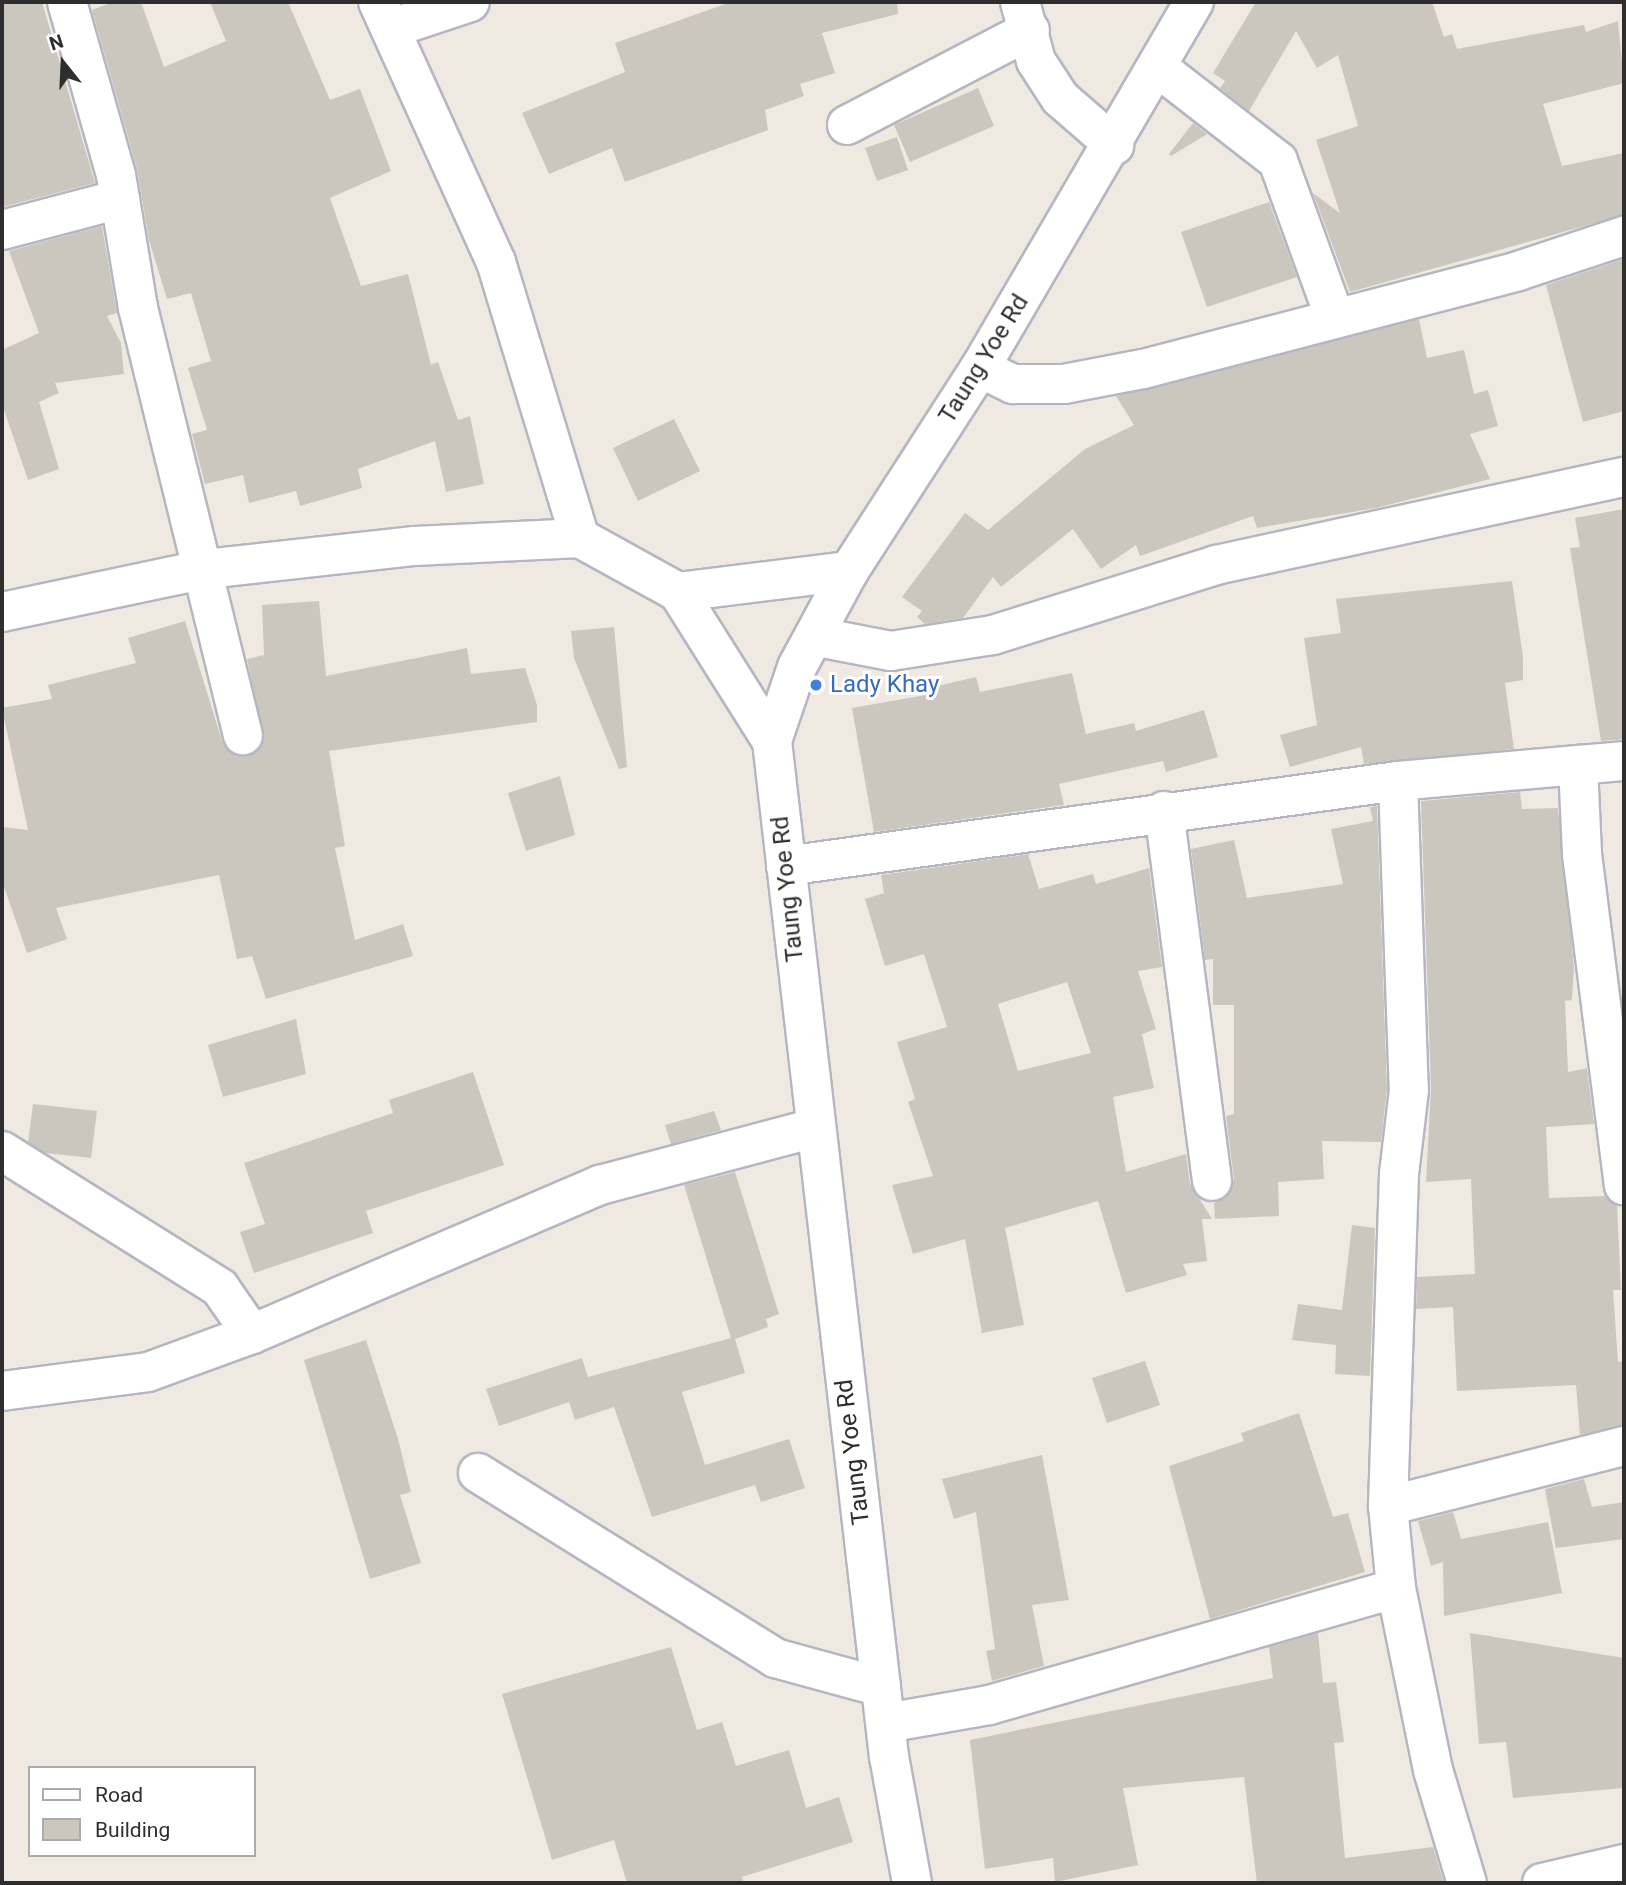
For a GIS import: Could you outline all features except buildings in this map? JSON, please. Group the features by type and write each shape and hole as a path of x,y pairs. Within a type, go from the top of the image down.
{"street":[{"path":"67,2 120,199 138,308 206,569 243,735"},
{"path":"470,2 385,15 496,262 580,538"},
{"name":"Taung Yoe Rd","path":"912,1883 883,1705 814,1128 772,741 797,667 818,637 849,571 980,368 1114,145 1194,2"},
{"path":"847,125 1025,16 1036,61 1060,98 1114,145"},
{"path":"1157,68 1278,161 1334,316"},
{"path":"2,230 120,199"},
{"path":"980,368 1013,384 1064,384 1518,271 1624,236"},
{"path":"818,637 891,651 993,635 1216,565 1624,477"},
{"path":"7,600 206,569 415,546 580,538 678,592 772,741"},
{"path":"678,592 849,571"},
{"path":"786,866 1164,811 1398,781 1624,761"},
{"path":"1578,765 1582,854 1624,1185"},
{"path":"1398,781 1409,1090 1399,1174 1388,1506 1396,1588 1433,1770 1467,1883"},
{"path":"1164,811 1212,1181"},
{"path":"2,1391 148,1372 252,1334 600,1185 814,1128"},
{"path":"2,1151 220,1289 252,1334"},
{"path":"1388,1506 1624,1446"},
{"path":"478,1474 775,1658 883,1705 989,1705 1396,1588"},
{"path":"1542,1883 1624,1864"}],"place":[{"name":"Lady Khay","path":"816,685"}]}
